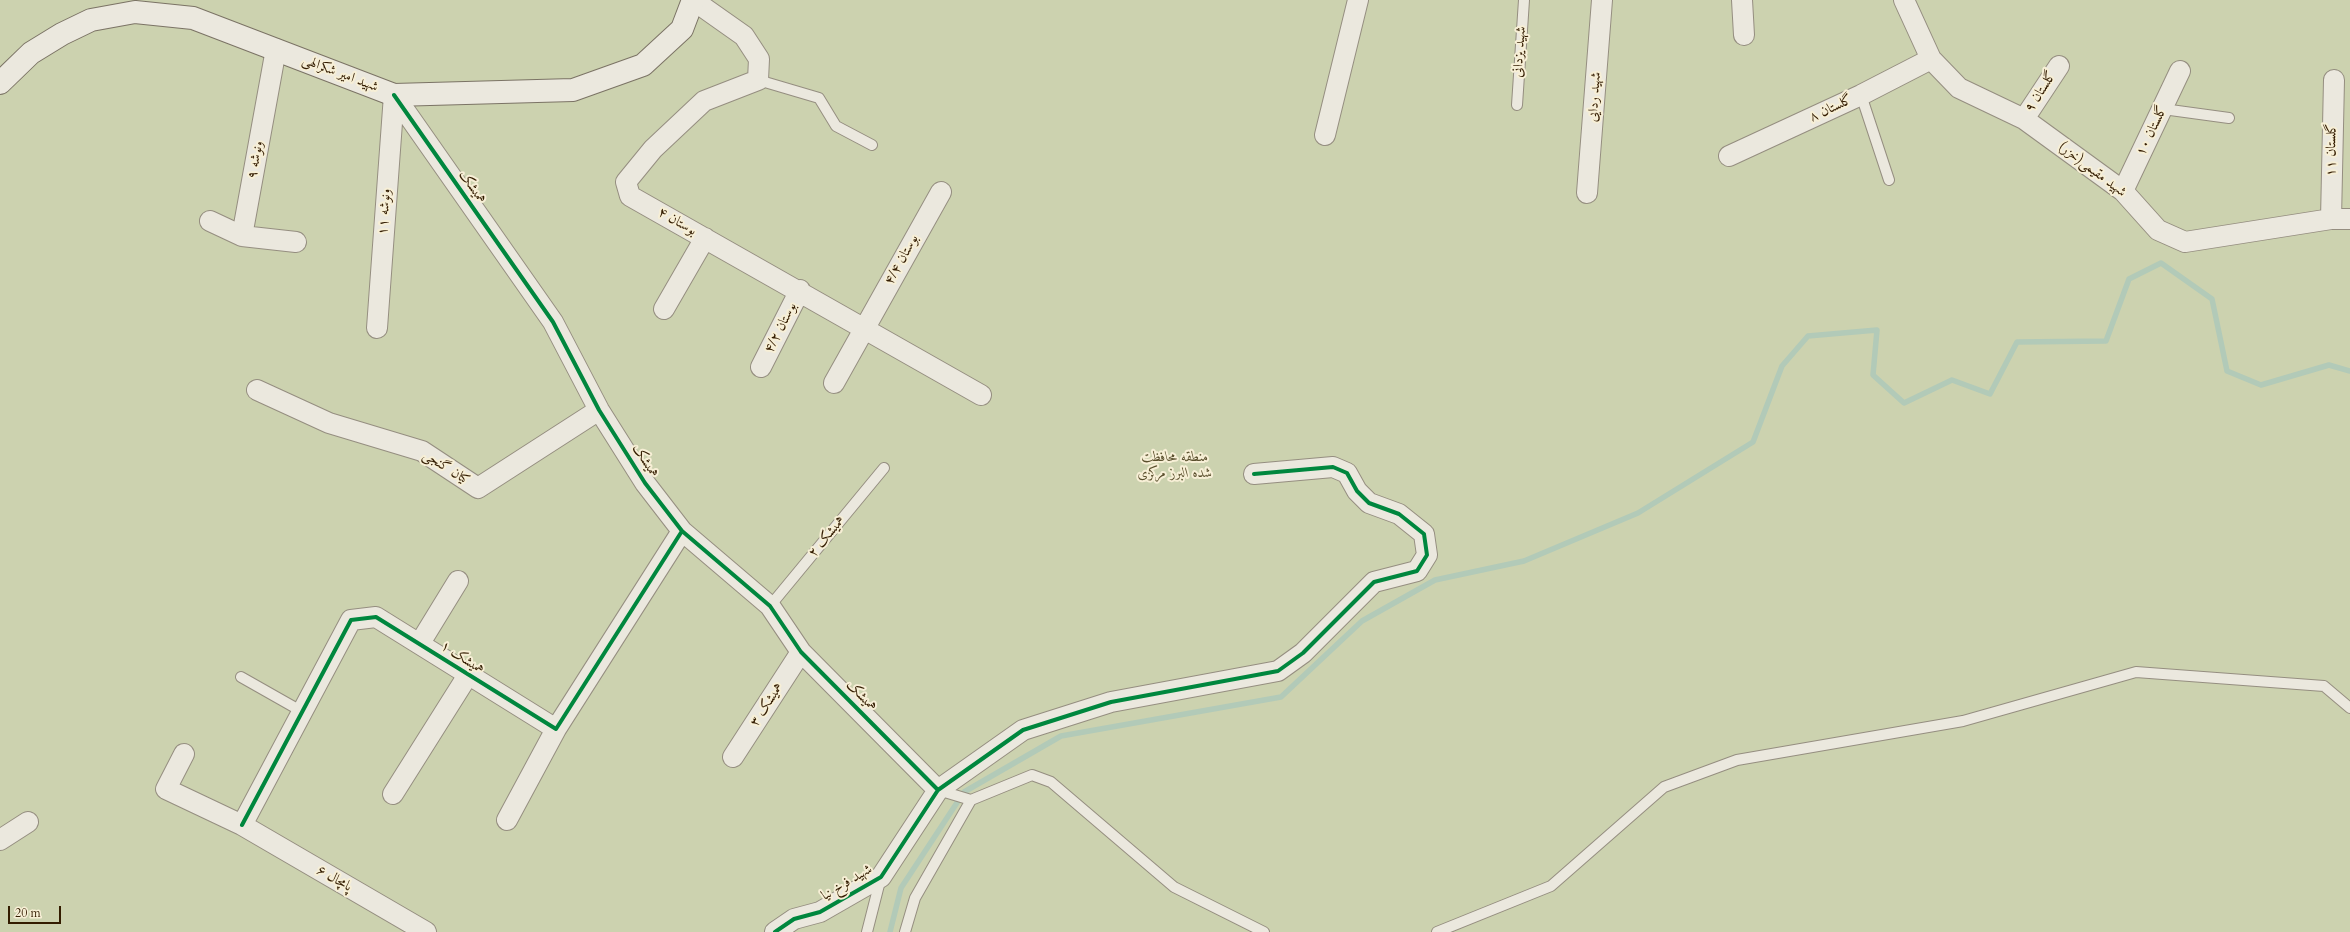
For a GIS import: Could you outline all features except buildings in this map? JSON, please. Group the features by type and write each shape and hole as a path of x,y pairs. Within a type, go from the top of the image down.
{"street":[{"path":"693,0 744,36 758,59 758,80"},
{"name":"شهید امیر شکرالهی","path":"0,83 31,53 62,34 92,20 134,12 193,18 394,95 573,90 643,65 682,29 693,0"},
{"path":"1325,135 1358,0"},
{"name":"شهید ردایی","path":"1588,193 1602,0"},
{"path":"1742,0 1744,35"},
{"name":"شهید مقیمی(‌خزر)","path":"1904,0 1931,59 1959,88 2024,118 2123,190 2158,230 2185,242 2340,219"},
{"name":"ونوشه ۹","path":"242,236 276,49"},
{"name":"گلستان ۸","path":"1729,156 1862,95 1931,59"},
{"name":"گلستان ۹","path":"2024,118 2059,66"},
{"name":"گلستان ۱۰","path":"2123,190 2180,71"},
{"name":"بوستان ۴","path":"758,80 704,101 653,149 626,182 630,196 800,290 981,395"},
{"name":"گلستان ۱۱","path":"2334,80 2340,219"},
{"name":"ونوشه ۱۱","path":"377,328 394,95"},
{"name":"همیشک","path":"394,95 553,322 599,410 645,483 682,531 770,606 801,652 943,792"},
{"name":"بوستان ۴/۴","path":"834,383 940,192"},
{"path":"210,221 242,236 296,242"},
{"path":"664,309 705,238"},
{"name":"بوستان ۴/۲","path":"761,367 800,290"},
{"name":"کیان گنجی","path":"257,390 329,423 422,451 478,488 599,410"},
{"path":"943,792 1023,730 1111,702 1278,671 1303,653 1374,582 1417,572 1428,555 1424,534 1398,514 1369,503 1357,491 1347,473 1333,467 1254,474"},
{"path":"507,820 556,729 682,531"},
{"path":"420,643 458,581"},
{"name":"همیشک ۱","path":"242,825 301,711 351,620 376,617 556,729"},
{"name":"همیشک ۳","path":"733,757 801,652"},
{"path":"393,794 468,675"},
{"name":"پامچال ۶","path":"184,754 166,789 242,825 426,932"},
{"name":"شهید فرخ نیا","path":"775,932 794,919 820,912 881,877 943,792"},
{"path":"0,840 28,822"}],"lane":[{"name":"شهید یزدانی","path":"1517,105 1524,0"},
{"path":"758,80 819,98 836,126 872,145"},
{"path":"1862,95 1889,180"},
{"path":"2163,108 2229,118"},
{"name":"همیشک ۲","path":"770,606 884,468"},
{"path":"1436,932 1551,886 1664,787 1737,760 1963,721 2136,672 2324,686 2350,708"},
{"path":"241,677 301,711"},
{"path":"905,932 915,898 971,800 1032,775 1051,782 1174,887 1264,932"},
{"path":"943,792 971,800"},
{"path":"867,932 881,877"}],"green space":[{"name":"منطقه محافظت شده البرز مرکزی","path":"0,0 2350,0 2350,932 0,932"}],"waterway":[{"path":"890,932 901,888 964,792 1061,736 1281,697 1362,621 1435,580 1524,561 1638,513 1753,442 1782,366 1808,336 1877,330 1873,375 1904,403 1952,380 1990,394 2017,342 2106,341 2129,279 2161,263 2212,299 2227,371 2261,385 2329,365 2350,371"}],"cycle path":[{"path":"394,95 553,322 599,410 645,483 682,531 770,606 801,652 938,790"},
{"path":"775,932 794,919 820,912 881,877 938,790 1023,730 1111,702 1278,671 1303,653 1374,582 1417,571 1427,555 1424,534 1399,514 1369,503 1357,491 1347,473 1333,467 1254,474"},
{"path":"242,825 351,620 376,617 556,729 682,531"}]}
